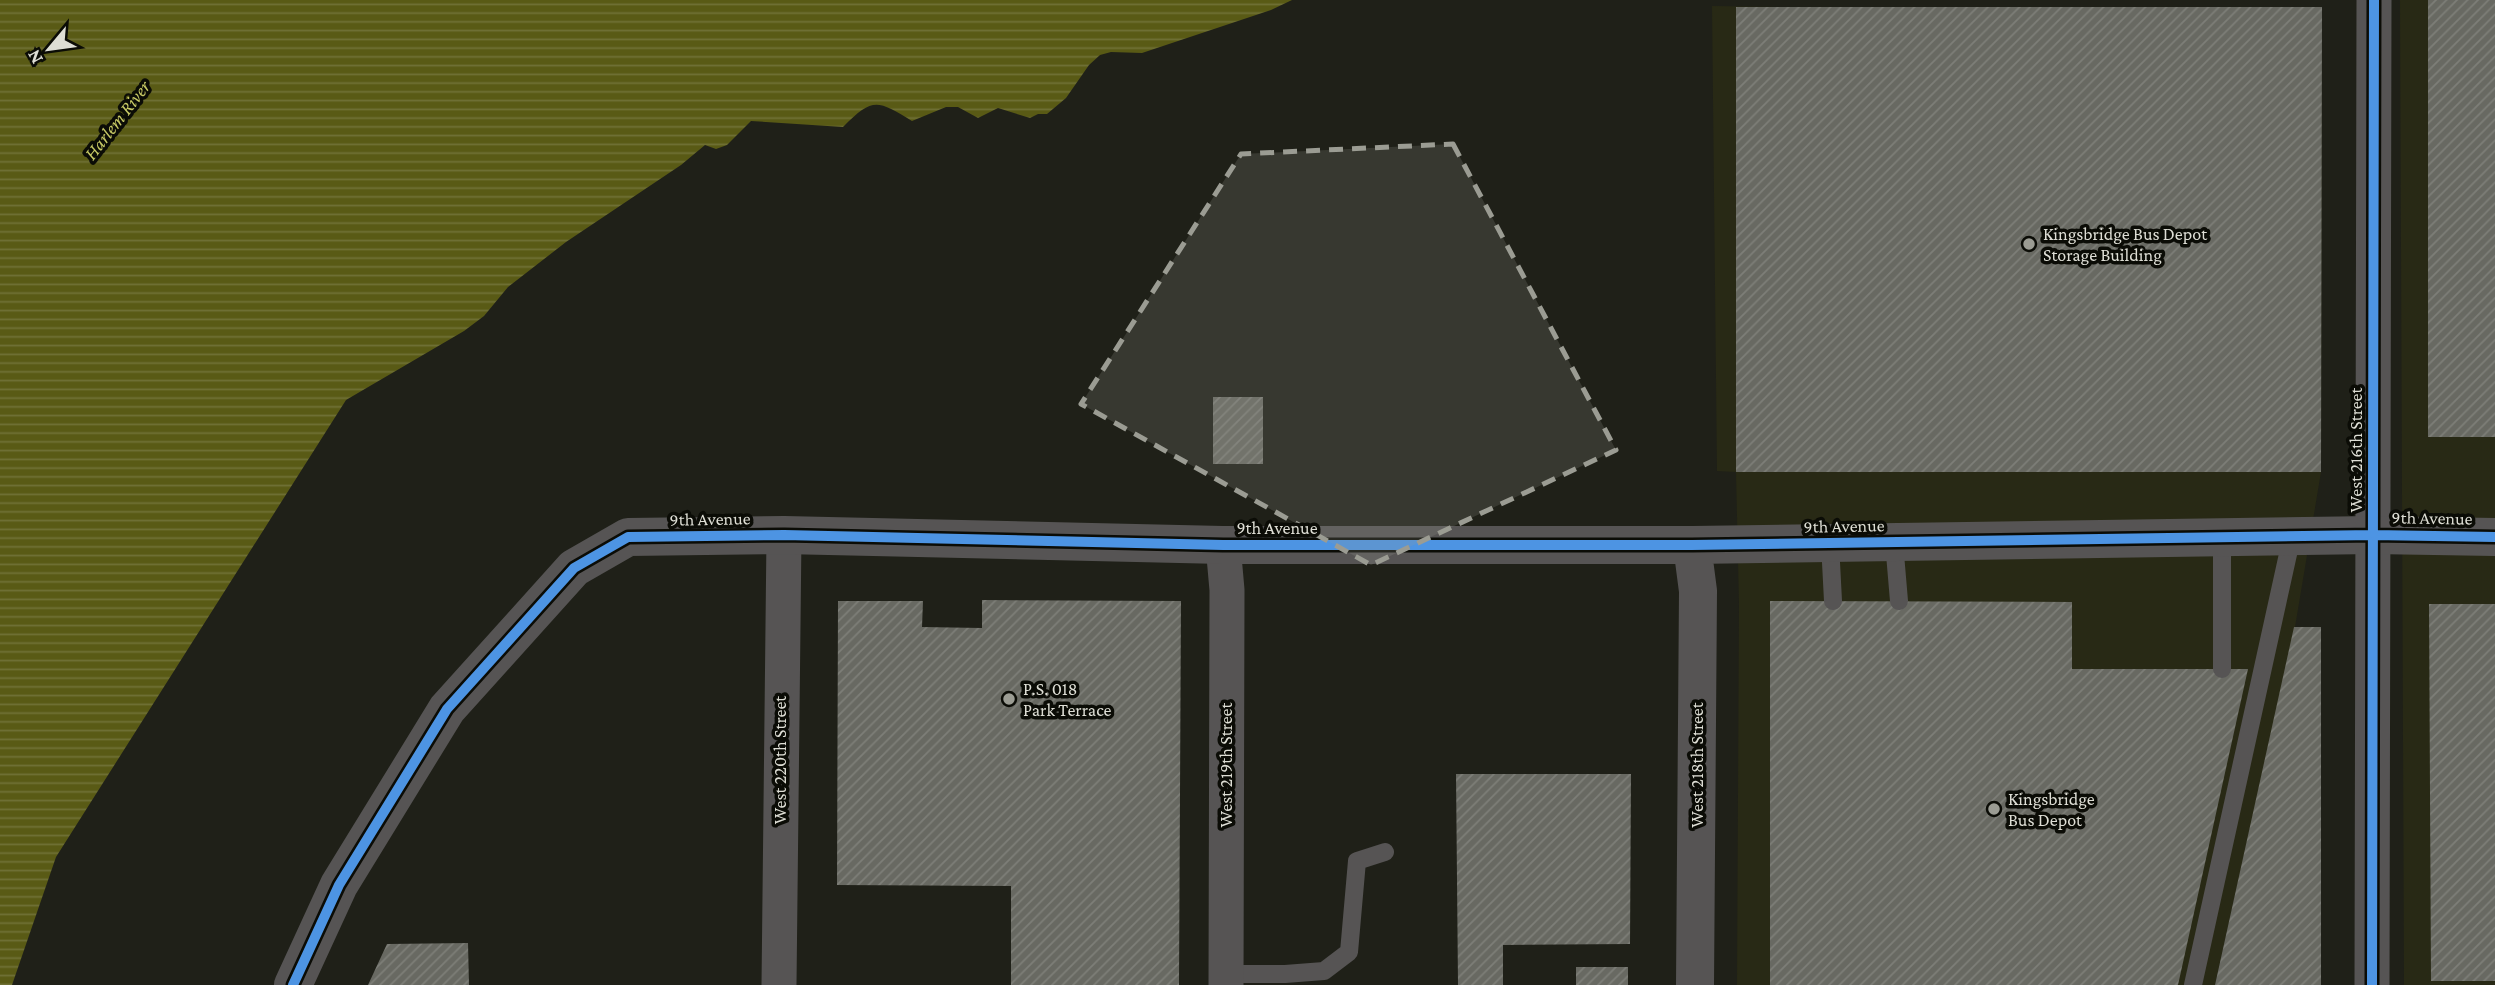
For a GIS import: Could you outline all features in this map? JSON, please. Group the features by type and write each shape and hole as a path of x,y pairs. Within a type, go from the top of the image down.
{"street":[{"name":"West 216th Street","path":"2372,985 2374,0"},
{"name":"9th Avenue","path":"293,985 339,885 447,709 574,568 628,537 784,535 1223,545 1692,545 2373,535 2495,537"},
{"name":"West 220th Street","path":"779,985 784,535"},
{"name":"West 219th Street","path":"1223,545 1227,590 1226,979"},
{"name":"West 218th Street","path":"1692,545 1698,590 1695,985"}],"lane":[{"path":"2193,985 2292,536"},
{"path":"2222,537 2222,669"},
{"path":"1894,542 1899,601"},
{"path":"1830,543 1833,601"},
{"path":"1226,979 1324,971 1349,952 1357,862 1385,852"}],"highlighted area":[{"path":"1453,144 1616,450 1371,565 1081,404 1241,154"}],"shaded area":[{"path":"2400,0 2495,0 2495,985 2404,985"},
{"name":"Kingsbridge Bus Depot","path":"1712,6 2322,16 2321,472 2295,627 2215,985 1737,985 1739,604 1736,472 1717,471"}],"water":[{"name":"Harlem River","path":"0,0 1292,0 1271,10 1142,53 1111,52 1100,55 1089,65 1066,98 1047,114 1030,118 998,108 978,118 958,107 946,107 912,121 891,109 876,105 862,110 843,127 751,121 727,145 716,149 705,145 681,165 566,242 508,287 484,316 464,331 346,400 56,857 12,985 0,985"}],"building":[{"path":"2428,0 2495,0 2495,437 2428,437"},
{"name":"Kingsbridge Bus Depot Storage Building","path":"1736,7 2322,7 2321,472 1736,472"},
{"path":"1213,397 1263,397 1263,464 1213,464"},
{"path":"982,600 1181,601 1179,985 1011,985 1011,886 837,885 838,601 923,601 922,627 982,628"},
{"name":"Kingsbridge Bus Depot","path":"1770,601 2072,602 2072,669 2248,669 2178,985 1770,985"},
{"path":"2429,604 2495,604 2495,981 2431,981"},
{"path":"2294,627 2321,627 2321,985 2215,985"},
{"path":"1456,774 1631,774 1630,944 1503,945 1503,985 1458,985"},
{"path":"468,943 469,985 368,985 387,944"},
{"path":"1576,967 1628,967 1628,985 1576,985"}],"cycle path":[{"path":"2372,985 2374,0"},
{"path":"293,985 339,885 447,709 574,568 628,537 784,535 1223,545 1692,545 2373,535 2495,537"}],"place":[{"name":"Kingsbridge Bus Depot Storage Building","path":"2029,244"},
{"name":"P.S. 018 Park Terrace","path":"1009,699"},
{"name":"Kingsbridge Bus Depot","path":"1994,809"}]}
